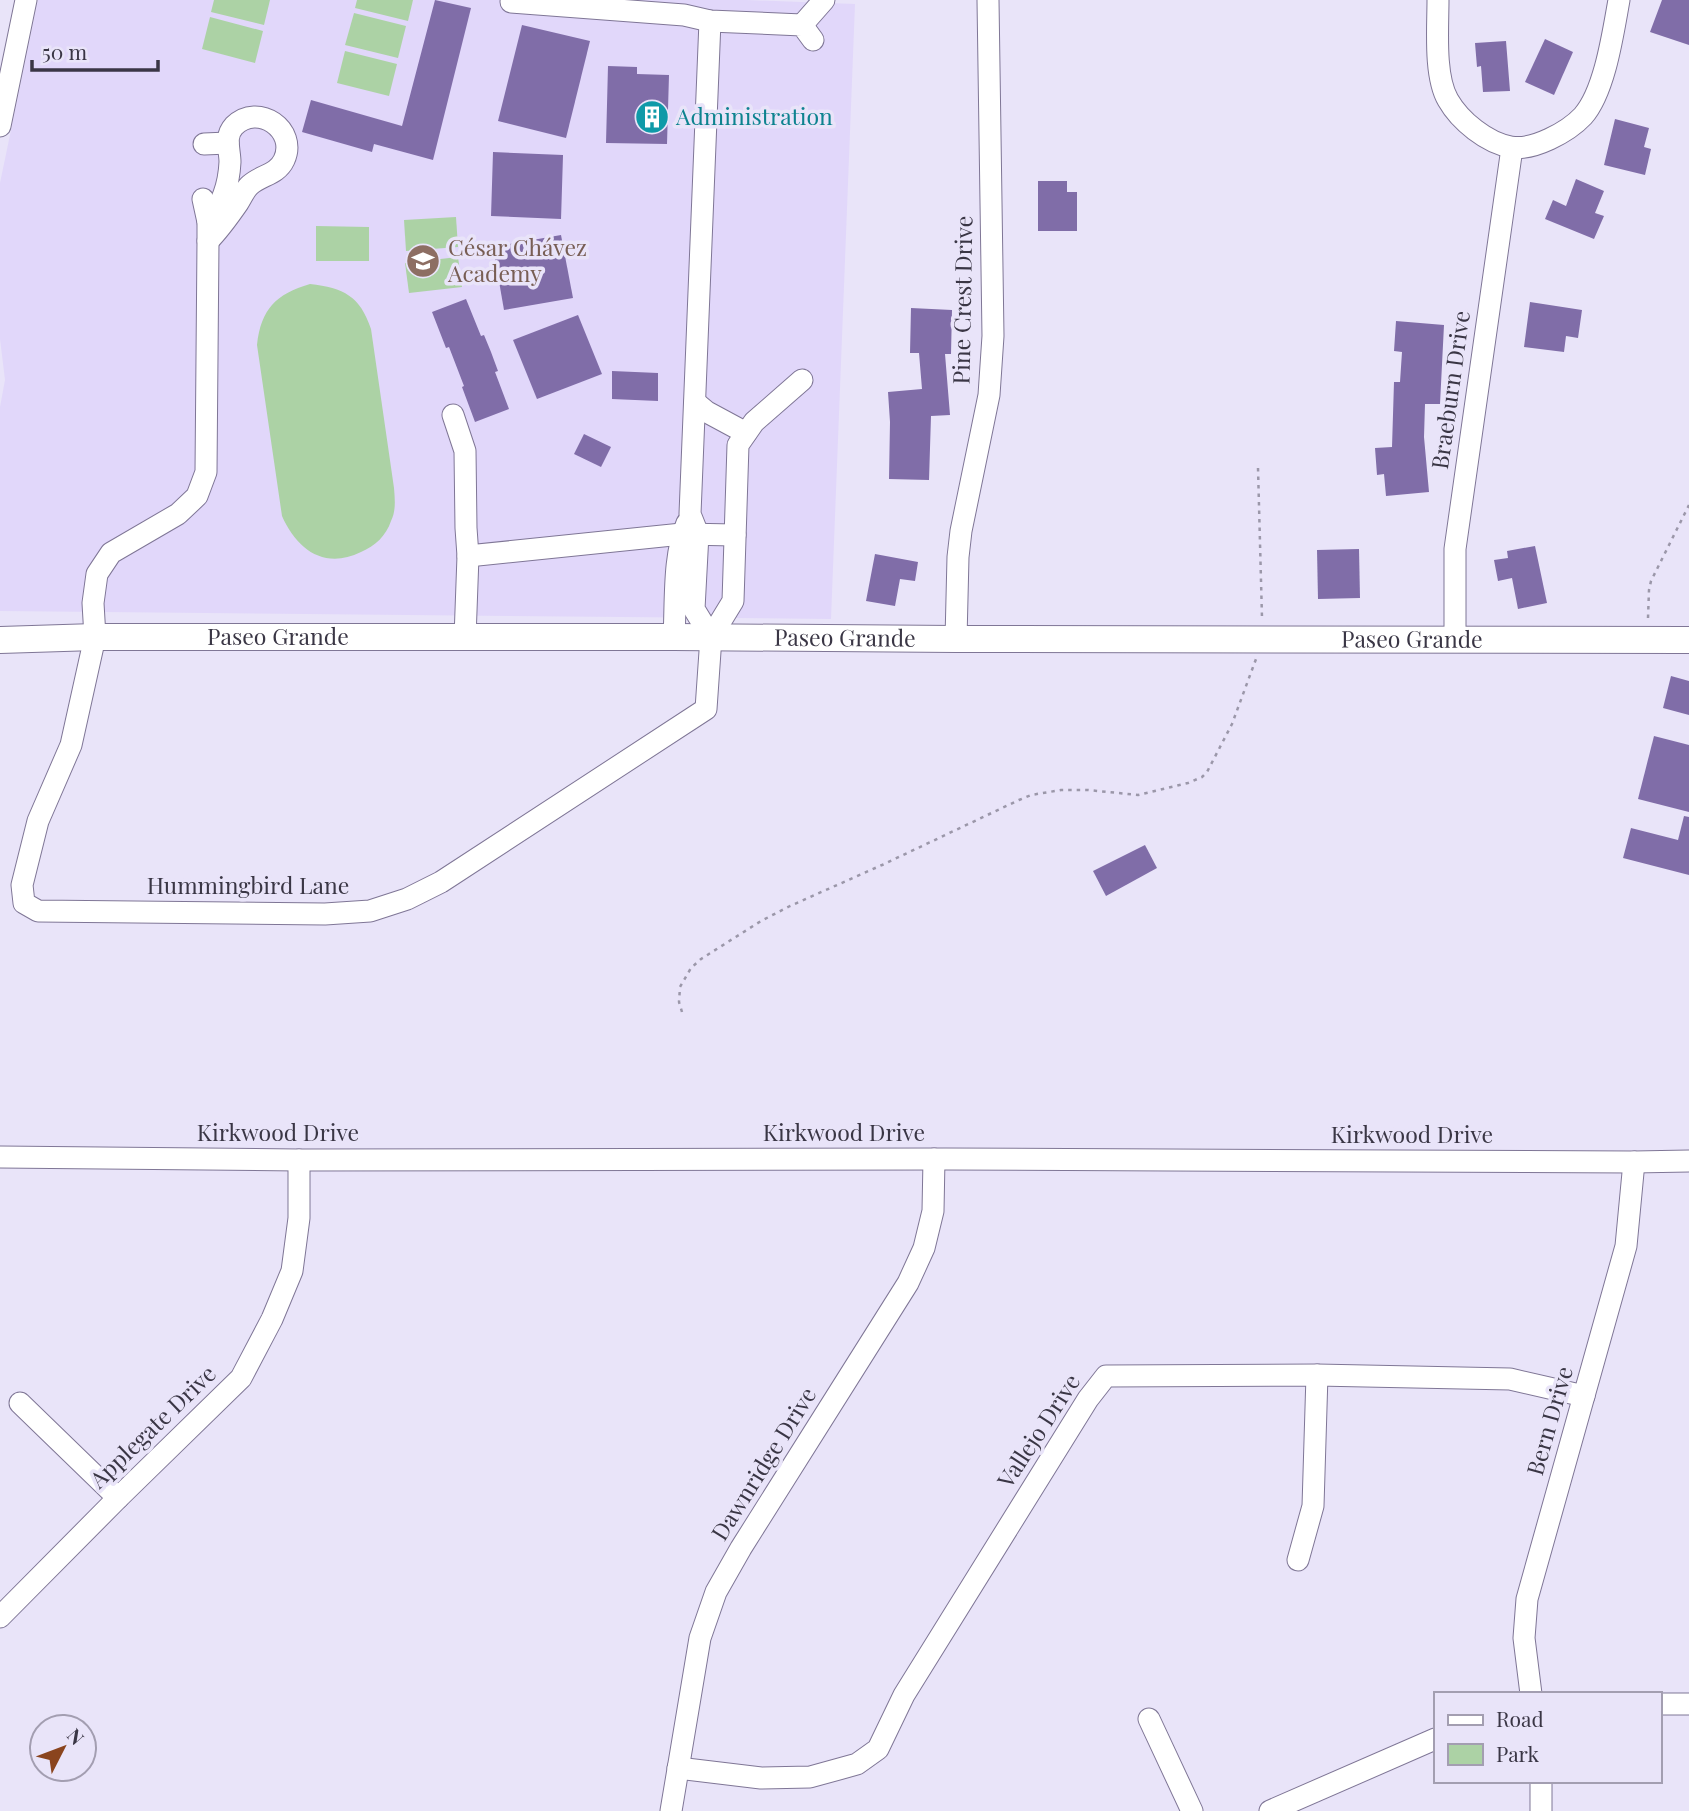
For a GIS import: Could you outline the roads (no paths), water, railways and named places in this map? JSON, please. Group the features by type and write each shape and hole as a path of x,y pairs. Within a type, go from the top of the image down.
{"main road":[{"name":"Paseo Grande","path":"0,640 95,637 674,636 1689,640"}],"street":[{"path":"0,126 26,0"},
{"path":"511,2 684,15 807,32 824,0"},
{"name":"Pine Crest Drive","path":"956,639 961,531 989,395 993,336 988,0"},
{"path":"1438,0 1439,69 1447,99 1478,131 1513,148 1550,140 1583,115 1599,87 1619,0"},
{"path":"710,20 690,528 694,609 711,637 733,601 738,445 754,422 802,380"},
{"path":"264,117 273,121 286,137 287,147 281,166 250,185 221,228 208,231 224,194 230,162 229,133 243,119 264,117"},
{"path":"204,144 228,143"},
{"name":"Braeburn Drive","path":"1455,640 1455,549 1513,148"},
{"path":"95,637 94,593 97,574 111,553 178,514 197,496 206,472 208,231 203,198"},
{"path":"695,402 707,412 746,433"},
{"path":"453,415 465,452 468,556 465,638"},
{"path":"674,636 678,558 690,528"},
{"path":"468,556 690,528 734,535"},
{"name":"Hummingbird Lane","path":"95,637 71,745 38,821 22,886 24,904 38,911 325,914 369,911 407,899 441,882 706,709 711,637"},
{"name":"Kirkwood Drive","path":"0,1157 299,1160 1689,1161"},
{"name":"Dawnridge Drive","path":"671,1811 700,1639 716,1592 908,1283 924,1248 933,1211 934,1159"},
{"name":"Applegate Drive","path":"0,1617 241,1378 272,1319 292,1271 299,1219 299,1160"},
{"name":"Bern Drive","path":"1531,1692 1524,1638 1527,1599 1626,1246 1634,1162"},
{"path":"1298,1560 1313,1506 1317,1375"},
{"name":"Vallejo Drive","path":"678,1768 761,1778 810,1777 857,1764 878,1749 904,1695 1088,1399 1107,1376 1510,1378 1584,1396"},
{"path":"20,1403 118,1498"},
{"path":"1661,1703 1689,1703"},
{"path":"1149,1719 1192,1811"},
{"path":"1278,1809 1434,1738"},
{"path":"1541,1783 1541,1811"}],"place":[{"name":"Administration","path":"652,117"},
{"name":"César Chávez Academy","path":"423,261"}]}
